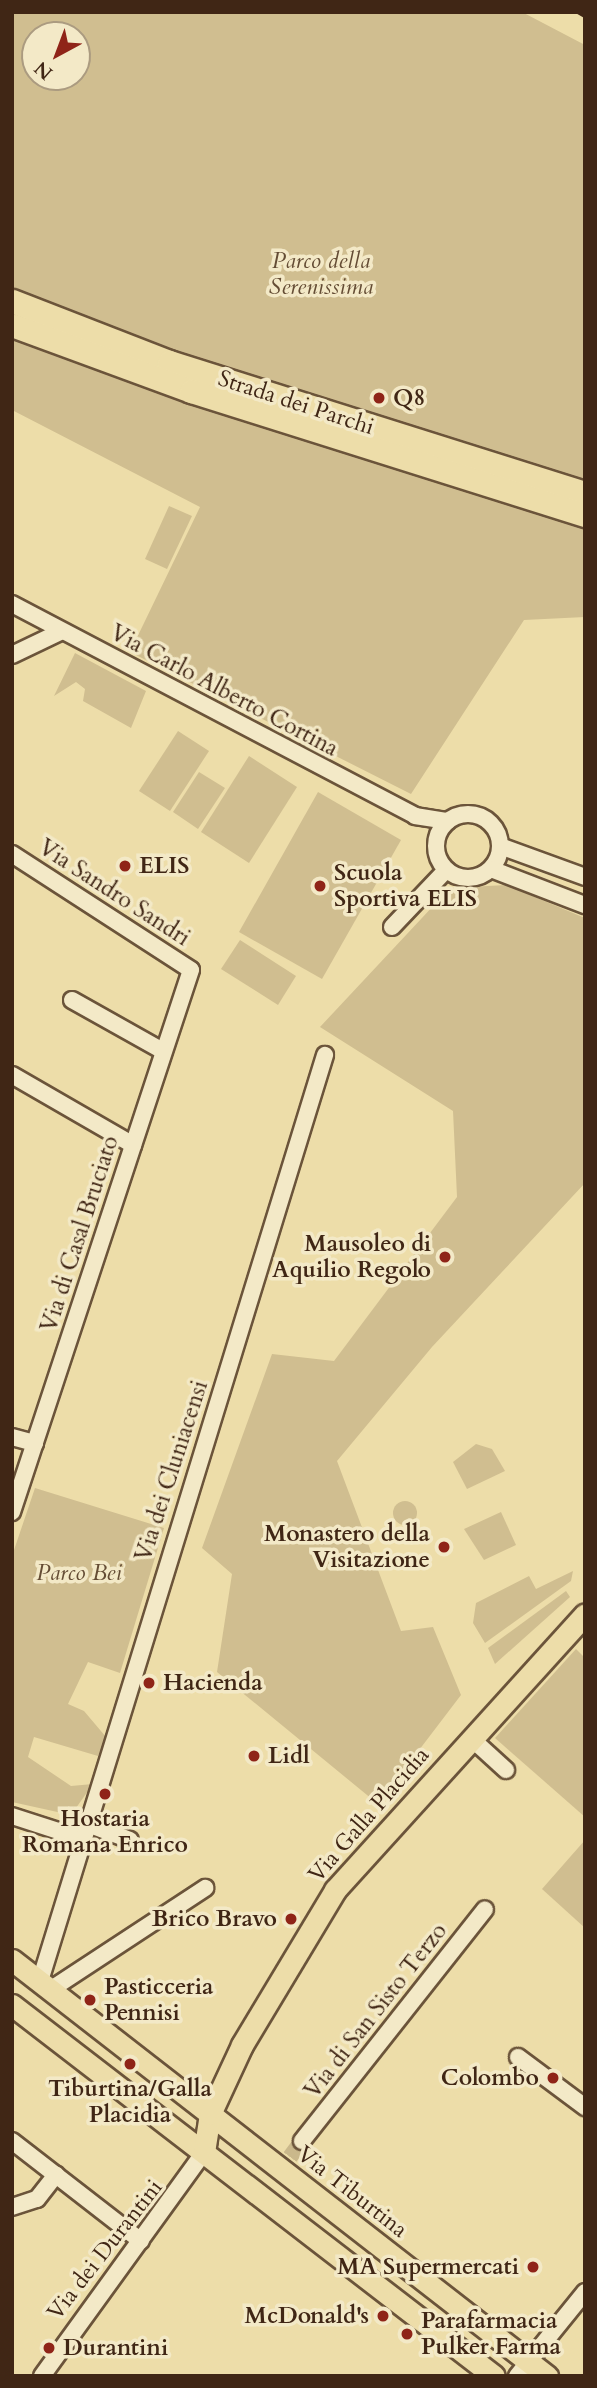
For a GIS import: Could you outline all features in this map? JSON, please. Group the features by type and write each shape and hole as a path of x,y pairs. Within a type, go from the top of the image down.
{"highway":[{"name":"Strada dei Parchi","path":"12,301 182,366 585,493"},
{"name":"Strada dei Parchi","path":"12,325 56,344 585,514"},
{"path":"12,331 56,344"}],"main road":[{"name":"Via Galla Placidia","path":"210,2114 264,2005 335,1890 585,1614"},
{"name":"Via Tiburtina","path":"12,1960 210,2114 285,2163 523,2368 547,2376"},
{"path":"16,2012 204,2152 494,2376"},
{"path":"204,2152 210,2114"}],"street":[{"name":"Via Carlo Alberto Cortina","path":"12,604 415,816 448,821 480,816 495,828 500,846"},
{"path":"12,654 62,631"},
{"name":"Via Carlo Alberto Cortina","path":"415,816 436,841 446,870"},
{"path":"436,841 448,821"},
{"path":"491,869 500,846 585,877"},
{"name":"Via Sandro Sandri","path":"12,854 191,970"},
{"path":"392,927 446,870 464,878 491,869 585,905"},
{"name":"Via di Casal Bruciato","path":"12,1512 191,970"},
{"path":"72,1000 163,1051"},
{"name":"Via dei Cluniacensi","path":"45,1985 83,1830 325,1055"},
{"path":"12,1075 133,1145"},
{"path":"12,1437 35,1443"},
{"path":"472,1739 506,1770"},
{"path":"12,1816 130,1840"},
{"path":"45,1985 205,1888"},
{"name":"Via di San Sisto Terzo","path":"302,2141 485,1909"},
{"path":"518,2057 585,2107"},
{"path":"12,2141 141,2241"},
{"name":"Via dei Durantini","path":"42,2376 204,2152"},
{"path":"12,2207 37,2199 57,2175"},
{"path":"523,2368 585,2292"}],"green space":[{"name":"Parco della Serenissima","path":"12,12 522,12 585,45 585,617 524,620 411,794 130,652 200,507 12,410"},
{"path":"169,506 192,516 167,569 145,559"},
{"path":"75,653 146,691 131,728 83,701 85,689 76,682 54,696"},
{"path":"178,731 209,751 170,811 139,791"},
{"path":"249,756 297,787 249,863 201,832"},
{"path":"199,772 225,788 198,829 173,812"},
{"name":"Scuola Sportiva ELIS","path":"318,792 401,840 322,979 239,932"},
{"path":"506,885 585,918 585,1183 432,1347 337,1461 401,1631 433,1627 461,1695 378,1804 217,1672 232,1574 202,1548 272,1354 334,1361 457,1197 453,1111 320,1027 450,888"},
{"path":"240,940 296,976 278,1005 221,969"},
{"path":"476,1444 492,1449 505,1471 467,1489 453,1462"},
{"name":"Parco Bei","path":"35,1488 164,1528 120,1673 88,1662 68,1704 84,1711 106,1737 98,1756 34,1737 28,1757 71,1786 93,1784 71,1815 12,1802 12,1556"},
{"path":"400,1501 410,1501 417,1508 417,1518 410,1525 400,1525 393,1518 393,1508"},
{"path":"501,1512 516,1545 484,1560 464,1529"},
{"path":"573,1571 571,1581 485,1643 473,1623 476,1603 529,1576 536,1589"},
{"path":"566,1591 570,1597 495,1664 488,1648"},
{"path":"576,1649 585,1658 585,1817 495,1738"},
{"path":"585,1840 585,1928 542,1889"}],"tunnel":[{"path":"290,2157 302,2141"}],"railway":[{"path":"578,12 585,16"}],"place":[{"name":"Q8","path":"379,398"},
{"name":"ELIS","path":"125,866"},
{"name":"Scuola Sportiva ELIS","path":"320,886"},
{"name":"Mausoleo di Aquilio Regolo","path":"445,1257"},
{"name":"Monastero della Visitazione","path":"444,1547"},
{"name":"Hacienda","path":"149,1683"},
{"name":"Lidl","path":"254,1756"},
{"name":"Hostaria Romana Enrico","path":"105,1794"},
{"name":"Brico Bravo","path":"291,1919"},
{"name":"Pasticceria Pennisi","path":"90,2000"},
{"name":"Tiburtina/Galla Placidia","path":"130,2064"},
{"name":"Colombo","path":"553,2078"},
{"name":"MA Supermercati","path":"533,2267"},
{"name":"McDonald's","path":"383,2316"},
{"name":"Parafarmacia Pulker Farma","path":"407,2334"},
{"name":"Durantini","path":"49,2348"}]}
